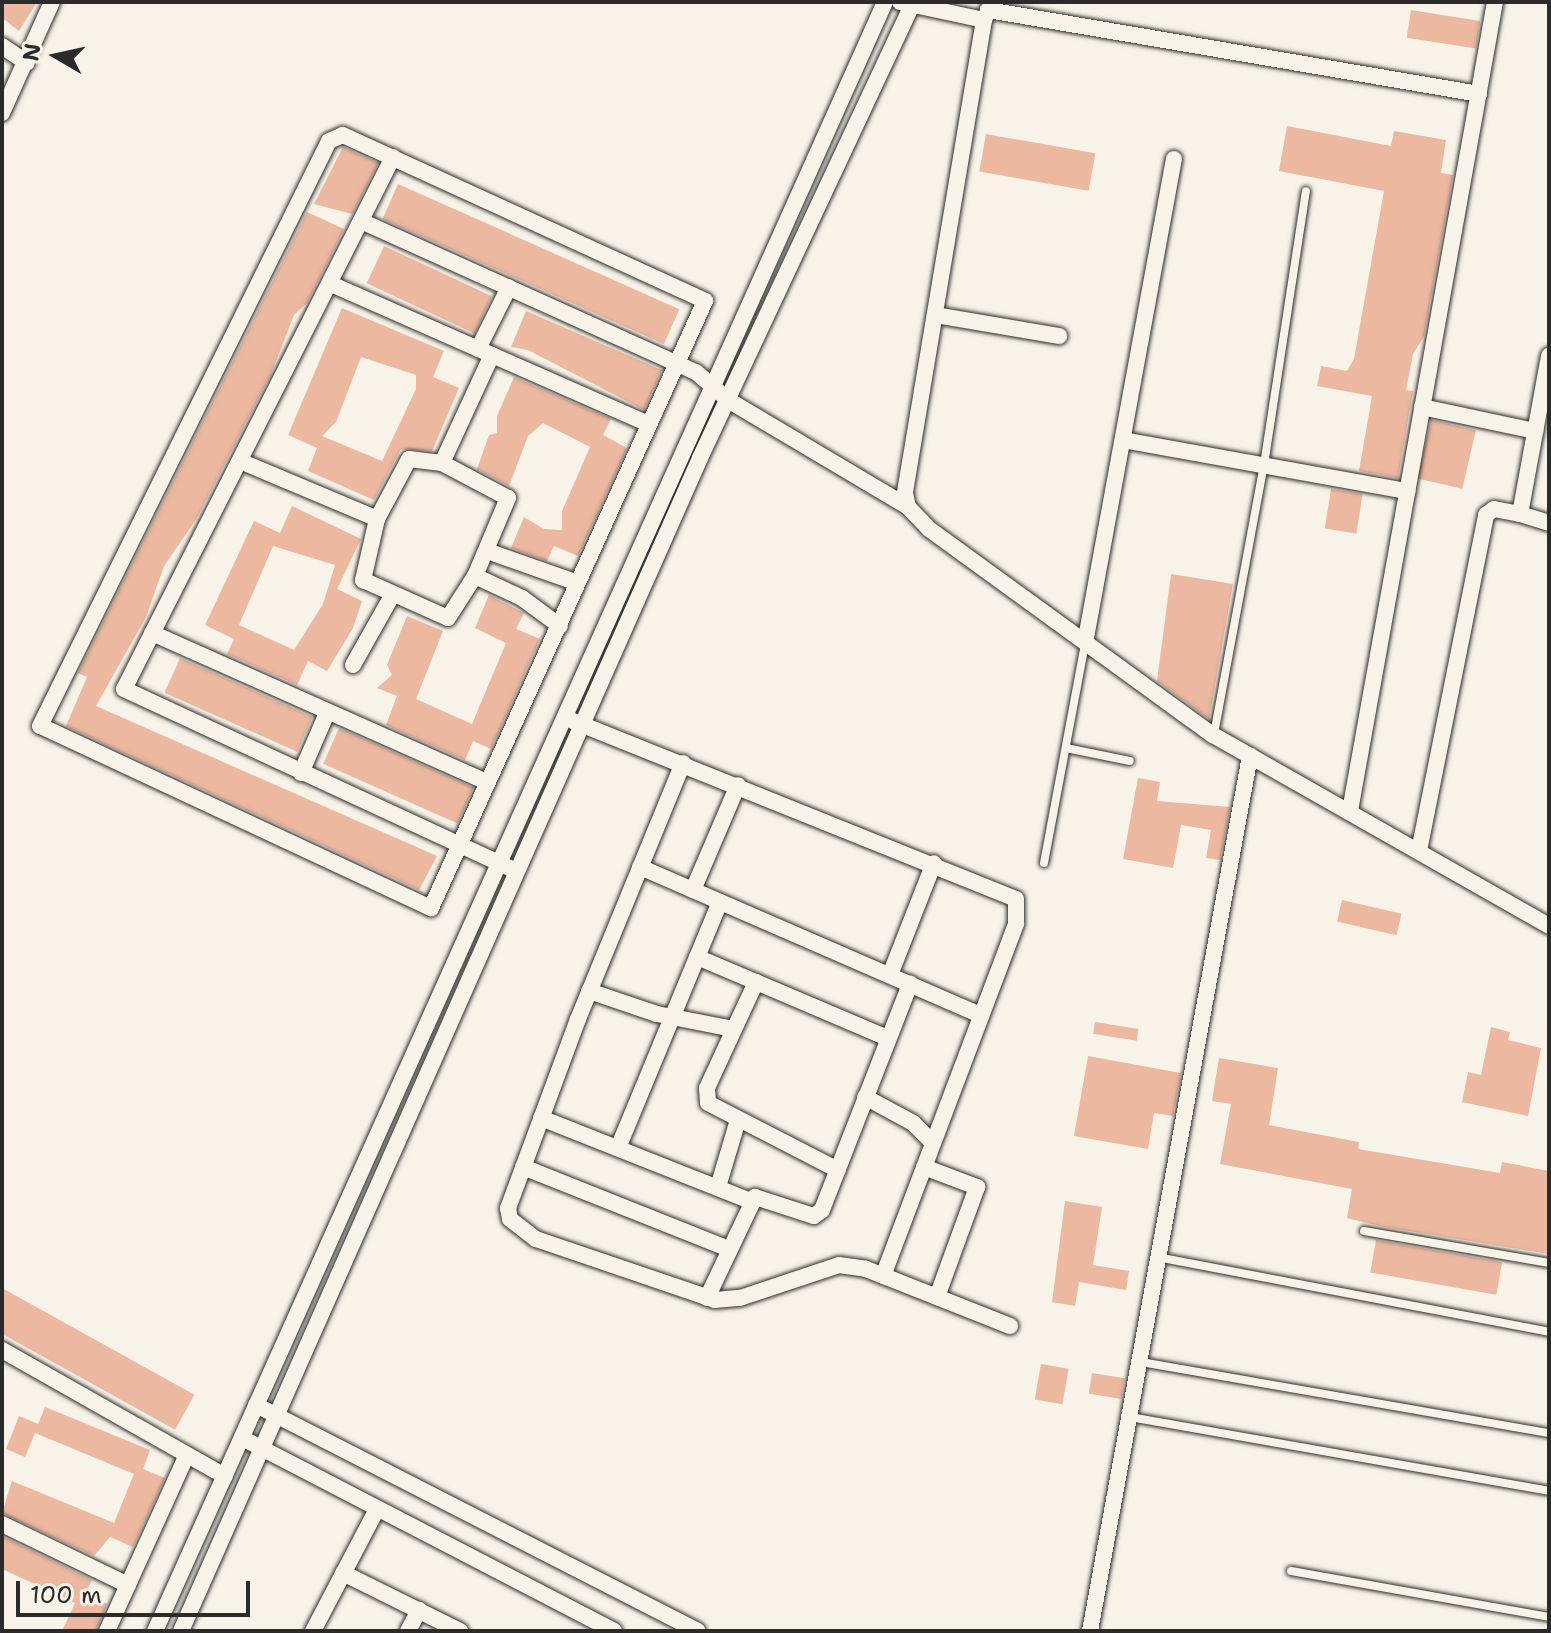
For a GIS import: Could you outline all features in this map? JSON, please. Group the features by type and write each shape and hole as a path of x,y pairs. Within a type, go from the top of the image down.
{"street":[{"path":"2,113 52,2"},
{"path":"155,1631 885,2"},
{"path":"1350,811 1495,2"},
{"path":"181,1631 266,1450 583,725 906,3 988,11 1479,94"},
{"path":"908,507 905,493 988,11"},
{"path":"2,46 27,63"},
{"path":"343,135 393,157 705,301 560,626 428,907 40,726 329,141 343,135"},
{"path":"393,157 331,284 123,685 126,693 518,872"},
{"path":"1086,638 1174,159"},
{"path":"361,221 676,363 728,400 908,507 929,529 1086,638 1213,735 1549,926"},
{"path":"331,284 649,424"},
{"path":"442,463 509,287"},
{"path":"935,315 1059,336"},
{"path":"1520,514 1535,431 1545,404 1549,356"},
{"path":"1422,407 1535,431"},
{"path":"1123,440 1407,491"},
{"path":"409,459 442,463 508,498 475,576 448,618 361,577 377,519 409,459"},
{"path":"240,461 377,519"},
{"path":"1419,851 1486,515 1494,509 1549,523"},
{"path":"487,551 578,583"},
{"path":"475,576 522,598 560,626"},
{"path":"353,665 393,594"},
{"path":"152,633 487,782"},
{"path":"301,773 327,713"},
{"path":"565,717 1008,892 1019,907 883,1276"},
{"path":"1090,1631 1250,756"},
{"path":"683,763 589,991 508,1208 517,1229 707,1298 740,1298 818,1267 839,1265 883,1276 1010,1326"},
{"path":"693,890 738,785"},
{"path":"890,975 934,863"},
{"path":"640,867 981,1015"},
{"path":"618,1148 720,902"},
{"path":"697,957 887,1038"},
{"path":"756,982 706,1095 712,1106 838,1170"},
{"path":"707,1298 751,1201 761,1197 814,1216 838,1170 910,984"},
{"path":"589,991 671,1017 733,1029"},
{"path":"865,1097 903,1116 933,1143"},
{"path":"541,1118 751,1201"},
{"path":"718,1187 738,1120"},
{"path":"523,1167 729,1249"},
{"path":"924,1167 977,1187 937,1297"},
{"path":"2,1350 225,1476"},
{"path":"256,1405 697,1631"},
{"path":"242,1438 614,1631"},
{"path":"107,1631 187,1455"},
{"path":"313,1631 377,1509"},
{"path":"2,1524 128,1585"},
{"path":"343,1573 460,1631"},
{"path":"408,1631 419,1610"}],"lane":[{"path":"1213,735 1264,465 1306,191"},
{"path":"1044,863 1086,638"},
{"path":"1066,748 1130,761"},
{"path":"1364,1231 1549,1263"},
{"path":"1156,1257 1549,1332"},
{"path":"1141,1362 1549,1433"},
{"path":"1129,1417 1549,1491"},
{"path":"1291,1571 1549,1617"}],"building":[{"path":"2,2 37,2 19,31 2,18"},
{"path":"1411,10 1480,21 1476,49 1407,38"},
{"path":"1287,126 1391,146 1394,131 1446,140 1441,173 1453,175 1424,336 1413,354 1406,390 1413,391 1398,478 1359,471 1372,396 1317,386 1321,366 1347,371 1354,359 1384,191 1279,171"},
{"path":"986,134 1095,153 1089,191 979,171"},
{"path":"343,147 378,163 352,214 314,204"},
{"path":"398,184 679,309 664,344 383,219"},
{"path":"307,212 344,229 307,303 294,315 271,374 197,518 164,566 146,617 96,706 437,856 419,890 66,726 87,677 78,673"},
{"path":"384,246 492,296 475,333 367,283"},
{"path":"342,308 444,351 433,377 459,388 432,451 401,449 374,500 308,471 317,448 288,435","holes":["361,357 416,375 416,389 382,461 322,436 336,422"]},
{"path":"526,311 662,370 644,410 528,350 511,347"},
{"path":"514,377 611,419 603,435 627,448 578,556 554,546 547,561 511,548 524,517 544,529 562,530 562,511 590,447 543,423 528,436 509,486 477,469 489,435 497,433 497,416"},
{"path":"1431,420 1476,430 1462,489 1418,478"},
{"path":"1331,489 1363,494 1356,534 1325,529"},
{"path":"292,506 361,539 337,589 362,601 353,628 327,671 308,661 297,685 227,654 234,639 205,625 254,521 280,533","holes":["273,546 335,565 323,604 294,650 239,625"]},
{"path":"1171,574 1233,584 1209,719 1157,681"},
{"path":"489,595 524,613 516,629 540,639 491,749 473,741 465,760 386,725 397,696 377,688 392,675 387,665 407,616 443,631 416,699 472,724 506,643 475,628"},
{"path":"180,658 312,717 297,752 165,693"},
{"path":"339,728 473,788 457,823 323,764"},
{"path":"1138,778 1160,782 1157,801 1230,807 1220,860 1206,858 1211,830 1181,825 1173,868 1123,859"},
{"path":"1342,900 1401,914 1396,935 1337,921"},
{"path":"1095,1022 1138,1029 1137,1041 1093,1034"},
{"path":"1491,1027 1510,1032 1508,1040 1541,1048 1528,1116 1462,1102 1468,1072 1481,1075"},
{"path":"1088,1056 1181,1073 1173,1116 1154,1113 1148,1149 1074,1136"},
{"path":"1219,1058 1278,1068 1269,1125 1359,1142 1358,1149 1500,1173 1502,1162 1549,1171 1549,1254 1347,1218 1352,1189 1220,1164 1231,1104 1212,1101"},
{"path":"1065,1201 1102,1207 1093,1265 1129,1271 1126,1290 1079,1282 1075,1306 1052,1302"},
{"path":"1376,1240 1502,1262 1496,1295 1370,1272"},
{"path":"2,1288 194,1395 175,1430 2,1334"},
{"path":"1041,1364 1069,1369 1062,1404 1035,1399"},
{"path":"1092,1373 1125,1378 1121,1399 1089,1394"},
{"path":"45,1407 150,1450 143,1469 165,1478 133,1547 110,1537 94,1556 2,1513 12,1481 114,1523 134,1474 35,1433 25,1457 6,1449 19,1416 38,1424"},
{"path":"2,1536 92,1580 85,1594 107,1604 96,1631 62,1631 75,1603 2,1569"}]}
